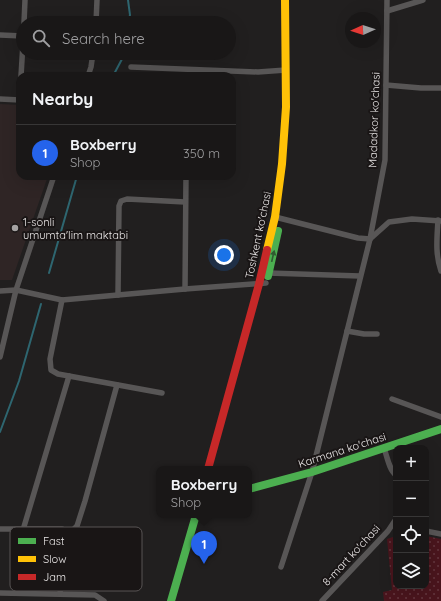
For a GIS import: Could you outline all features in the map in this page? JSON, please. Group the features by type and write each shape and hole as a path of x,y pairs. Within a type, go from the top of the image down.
{"main road":[{"name":"Toshkent ko'chasi","path":"216,466 278,218 286,107 285,0"},
{"name":"Toshkent ko'chasi","path":"209,466 262,283 268,273 289,165 292,107 292,0"},
{"name":"Karmana ko'chasi","path":"252,488 312,472 441,429"},
{"path":"172,601 195,518"},
{"path":"178,601 201,518"}],"street":[{"path":"24,16 25,0"},
{"path":"96,16 97,0"},
{"name":"Madadkor ko'chasi","path":"281,567 312,472 346,331 370,240 385,160 387,0"},
{"path":"387,11 423,0"},
{"path":"0,35 16,36"},
{"path":"21,72 22,60"},
{"path":"89,72 92,60"},
{"path":"131,68 177,72"},
{"path":"198,72 217,70 258,72 286,70"},
{"path":"386,85 441,88"},
{"path":"0,99 16,100"},
{"path":"0,357 16,290 53,180"},
{"path":"185,289 186,180"},
{"path":"118,295 119,206 121,201 186,202"},
{"path":"278,218 370,240 389,222 412,219 439,221 436,246 438,263 441,271"},
{"path":"268,273 360,276"},
{"path":"0,291 16,290 62,300 262,283"},
{"path":"62,300 50,359 51,370 58,374 162,393"},
{"path":"346,331 364,334 377,334"},
{"path":"24,527 69,376"},
{"path":"76,527 117,385"},
{"path":"392,399 441,417"},
{"path":"384,448 393,472"},
{"name":"8-mart ko'chasi","path":"322,601 393,524"},
{"path":"0,529 10,529"},
{"path":"429,532 441,534"},
{"path":"0,593 95,595 104,601"}],"shaded area":[{"name":"1-sonli umumta'lim maktabi","path":"0,104 16,105 16,180 47,180 12,280 0,280"},
{"path":"393,537 393,589 429,589 429,537 441,539 441,601 384,601 383,592 392,590 387,539"}],"waterway":[{"path":"128,0 130,16"},
{"path":"115,72 121,60"},
{"path":"49,273 76,180"},
{"path":"0,432 19,381 41,304"}],"traffic: fast":[{"path":"268,276 278,231"},
{"path":"252,488 312,472 441,429"},
{"path":"171,601 195,518"}],"traffic: slow":[{"path":"267,250 275,217 282,164 286,107 285,0"}],"traffic: jam":[{"path":"209,466 267,250"}],"place":[{"name":"1-sonli umumta'lim maktabi","path":"15,228"},
{"name":"Boxberry","path":"204,564"}]}
